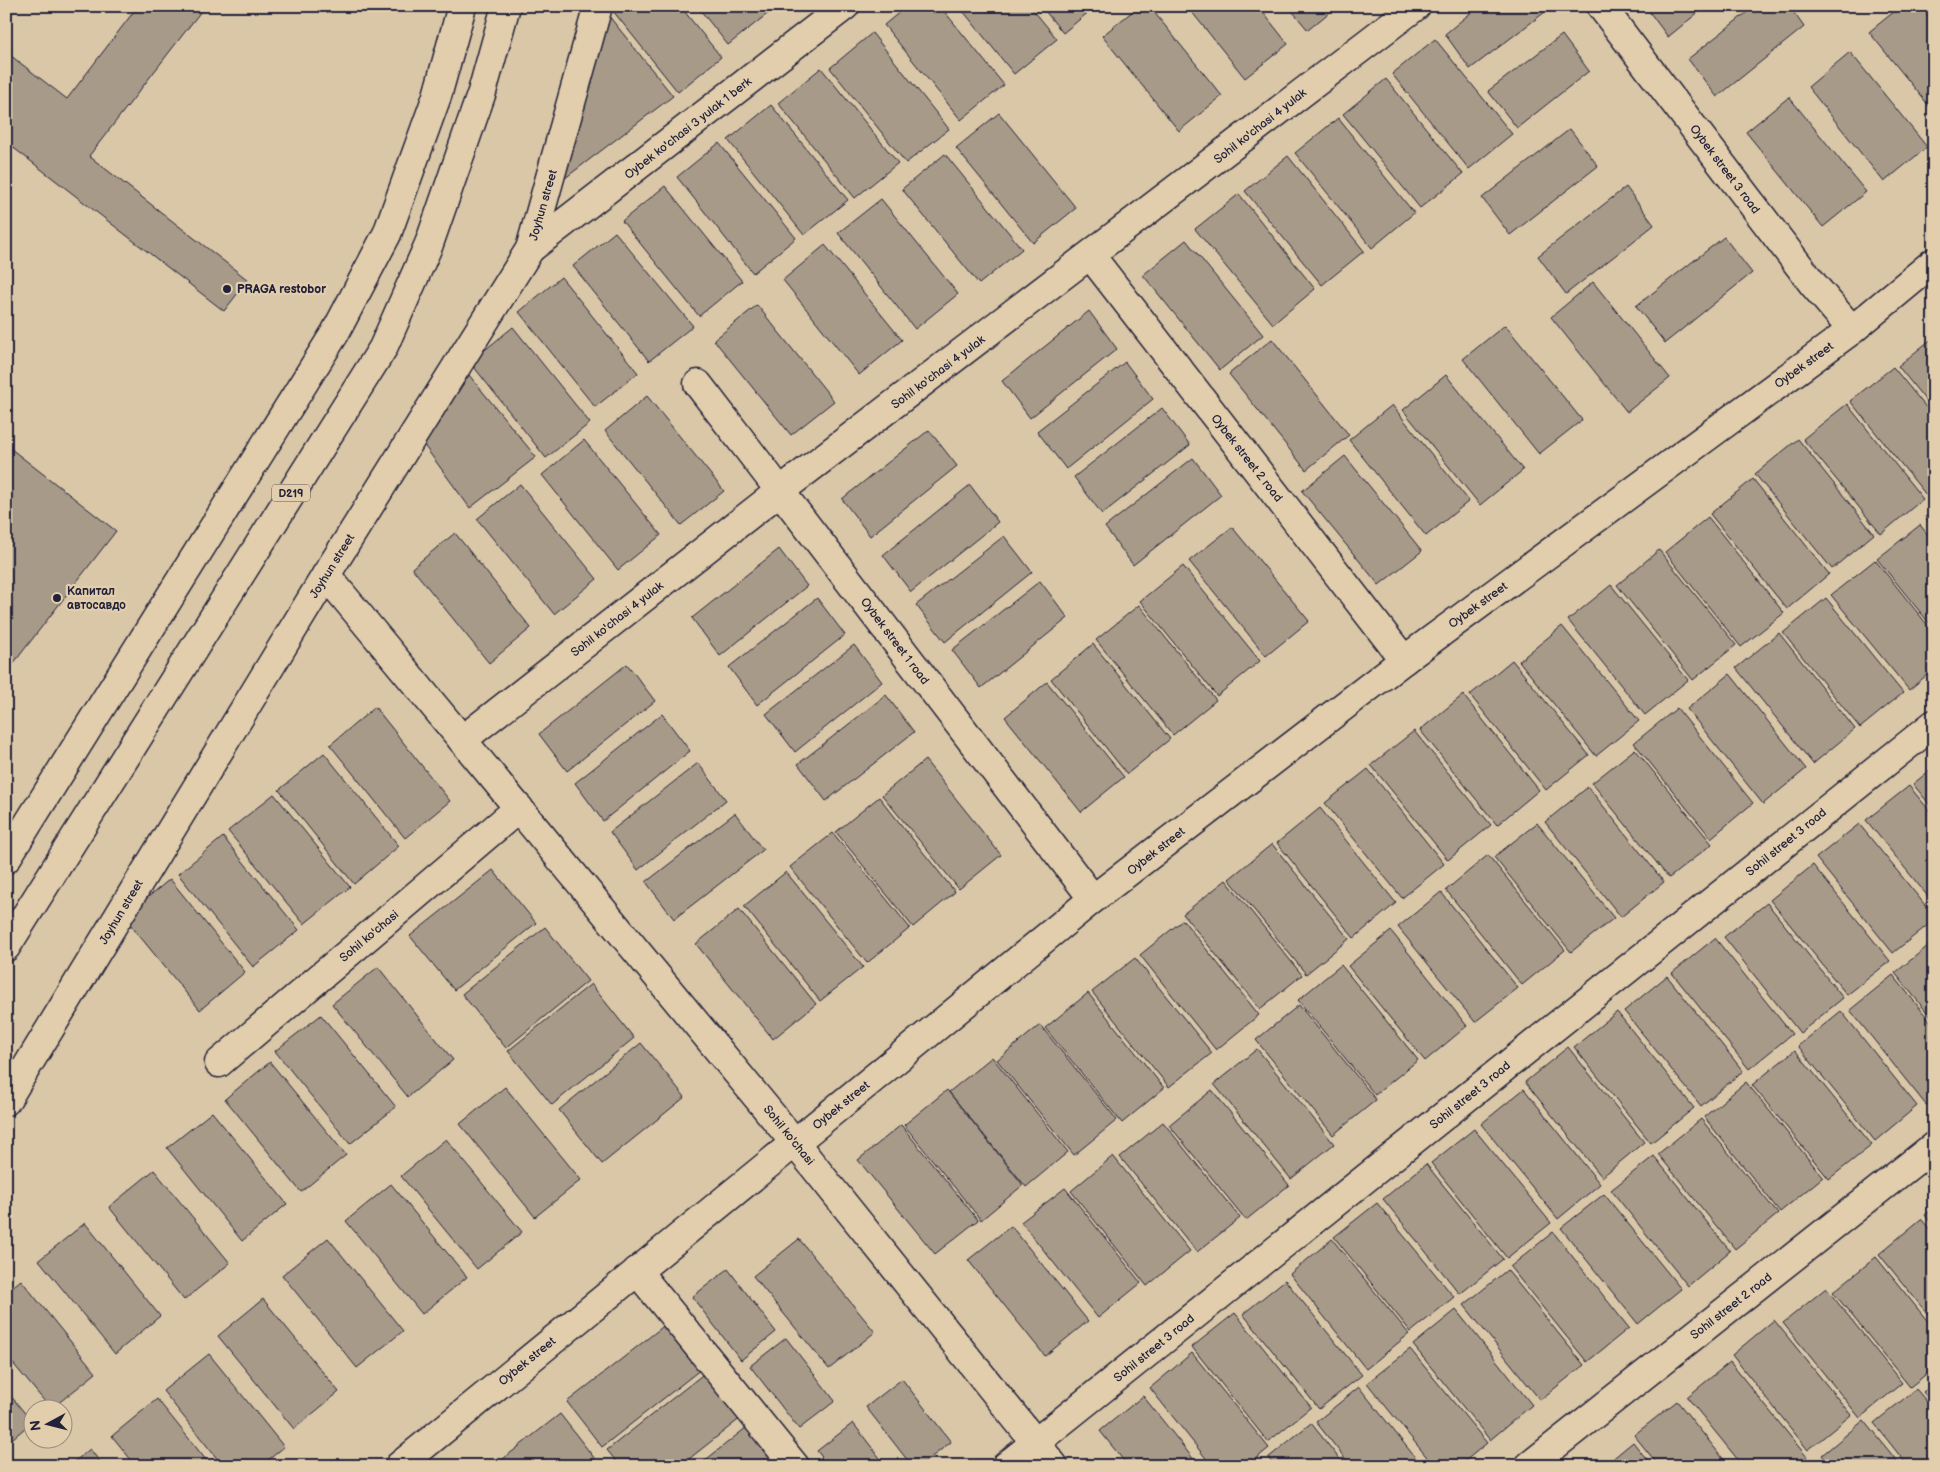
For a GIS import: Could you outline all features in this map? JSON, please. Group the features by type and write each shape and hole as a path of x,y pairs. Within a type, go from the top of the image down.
{"street":[{"path":"6,860 335,333 387,234 437,96 462,6"},
{"name":"D219","path":"6,947 383,348 429,244 482,92 506,6"},
{"name":"Joyhun street","path":"6,1101 326,575 530,249 598,6"},
{"name":"Oybek ko'chasi 3 yulak 1 berk","path":"530,249 845,6"},
{"name":"Sohil ko'chasi 4 yulak","path":"462,740 780,491 1091,256 1416,6"},
{"name":"Oybek street 3 road","path":"1601,6 1813,284 1852,330"},
{"name":"Oybek street 2 road","path":"1091,256 1404,660"},
{"name":"Oybek street","path":"401,1465 1093,899 1404,660 1852,330 1934,262"},
{"name":"Oybek street 1 road","path":"698,384 1093,899"},
{"name":"Sohil ko'chasi","path":"326,575 795,1143 1054,1466"},
{"name":"Sohil street 3 road","path":"1006,1466 1934,724"},
{"name":"Sohil ko'chasi","path":"219,1063 519,808"},
{"name":"Sohil street 2 road","path":"1529,1466 1934,1146"},
{"path":"637,1271 795,1466"}],"building":[{"path":"138,6 205,6 89,156 248,280 224,311 6,142 6,52 67,99"},
{"path":"609,6 680,6 721,57 678,92"},
{"path":"697,6 767,6 771,11 728,45"},
{"path":"907,6 940,6 1004,85 961,120 884,25"},
{"path":"959,6 1030,6 1057,39 1014,74"},
{"path":"1041,6 1096,6 1063,33"},
{"path":"1139,6 1149,6 1222,96 1179,131 1102,36"},
{"path":"1187,6 1258,6 1288,44 1245,78"},
{"path":"1288,6 1337,6 1308,30"},
{"path":"1479,6 1540,6 1545,12 1470,69 1445,34"},
{"path":"1645,6 1706,6 1668,37"},
{"path":"1755,6 1789,6 1804,27 1717,97 1688,59"},
{"path":"1901,6 1920,6 1934,24 1934,112 1869,32"},
{"path":"608,15 673,96 560,182"},
{"path":"872,33 949,129 906,163 830,68"},
{"path":"1562,35 1589,71 1517,128 1488,91"},
{"path":"1435,39 1512,134 1469,169 1392,74"},
{"path":"1850,52 1927,147 1884,182 1808,87"},
{"path":"821,68 898,163 855,198 778,103"},
{"path":"1386,79 1463,174 1420,208 1343,114"},
{"path":"1789,97 1866,192 1823,227 1746,132"},
{"path":"771,105 848,200 804,235 728,140"},
{"path":"999,113 1076,208 1033,243 956,148"},
{"path":"1338,118 1414,213 1372,248 1295,153"},
{"path":"1570,129 1598,166 1510,235 1482,198"},
{"path":"719,143 796,238 753,273 677,177"},
{"path":"945,154 1022,249 979,284 902,189"},
{"path":"1288,156 1364,251 1322,285 1245,191"},
{"path":"665,186 742,281 699,316 622,221"},
{"path":"1626,187 1654,225 1566,294 1538,256"},
{"path":"1239,194 1315,289 1273,324 1195,229"},
{"path":"881,199 958,294 915,329 838,233"},
{"path":"615,232 693,326 649,361 573,266"},
{"path":"1724,237 1752,273 1665,343 1636,306"},
{"path":"1186,240 1263,335 1220,370 1143,275"},
{"path":"825,245 902,340 859,375 783,280"},
{"path":"561,277 638,373 595,407 519,312"},
{"path":"1593,282 1670,378 1627,412 1551,317"},
{"path":"757,305 834,401 791,435 714,340"},
{"path":"1089,311 1117,349 1030,418 1002,381"},
{"path":"1505,325 1582,420 1539,454 1463,359"},
{"path":"513,327 590,423 546,458 470,362"},
{"path":"1934,337 1934,411 1898,366"},
{"path":"1272,339 1349,435 1306,470 1229,374"},
{"path":"1125,362 1153,399 1066,469 1037,431"},
{"path":"1893,367 1934,417 1934,491 1927,496 1850,401"},
{"path":"469,375 536,457 470,508 423,444"},
{"path":"1446,375 1523,470 1480,505 1403,410"},
{"path":"647,396 724,491 681,525 605,431"},
{"path":"1847,404 1923,499 1881,534 1803,439"},
{"path":"1392,405 1469,501 1426,536 1349,440"},
{"path":"1162,408 1190,445 1102,514 1074,477"},
{"path":"929,430 957,466 870,536 842,499"},
{"path":"1798,439 1874,534 1832,569 1755,474"},
{"path":"584,440 661,535 618,570 542,475"},
{"path":"6,445 116,531 6,673"},
{"path":"1345,456 1422,551 1379,585 1302,491"},
{"path":"1193,458 1221,495 1133,565 1105,527"},
{"path":"1753,479 1829,574 1787,609 1710,514"},
{"path":"520,484 597,579 554,614 477,519"},
{"path":"970,485 998,522 911,592 883,555"},
{"path":"1934,510 1934,528 1925,517"},
{"path":"1708,517 1784,613 1741,647 1665,552"},
{"path":"1920,525 1934,542 1934,629 1877,559"},
{"path":"1232,527 1309,621 1266,656 1189,561"},
{"path":"455,533 531,628 489,663 412,568"},
{"path":"1004,536 1032,572 945,642 916,605"},
{"path":"779,549 807,586 720,656 692,618"},
{"path":"1659,550 1736,645 1693,680 1617,585"},
{"path":"1875,560 1934,633 1934,669 1909,690 1831,595"},
{"path":"1183,566 1260,661 1217,696 1140,601"},
{"path":"1040,581 1068,618 981,688 952,650"},
{"path":"1611,585 1688,680 1645,715 1568,620"},
{"path":"817,598 845,635 757,705 729,667"},
{"path":"1826,598 1903,693 1860,728 1783,633"},
{"path":"1139,605 1216,700 1173,735 1096,640"},
{"path":"1562,626 1639,721 1596,756 1519,661"},
{"path":"1779,633 1855,729 1813,764 1736,668"},
{"path":"1093,644 1170,739 1127,774 1051,679"},
{"path":"854,645 882,682 795,752 766,714"},
{"path":"1512,660 1589,755 1546,790 1470,695"},
{"path":"627,664 655,701 567,771 539,734"},
{"path":"1730,674 1806,769 1763,804 1687,709"},
{"path":"1047,682 1124,777 1081,812 1005,717"},
{"path":"886,695 914,732 826,801 798,764"},
{"path":"1463,695 1539,790 1497,825 1420,730"},
{"path":"375,707 450,801 405,838 330,745"},
{"path":"1677,708 1753,803 1711,838 1634,743"},
{"path":"662,714 690,751 603,821 575,783"},
{"path":"1414,731 1491,825 1448,860 1371,765"},
{"path":"1635,749 1712,844 1669,878 1592,783"},
{"path":"324,753 399,846 354,884 279,790"},
{"path":"925,760 1001,855 959,889 882,795"},
{"path":"698,763 726,800 638,870 610,832"},
{"path":"1934,767 1934,810 1913,784"},
{"path":"1368,769 1444,864 1402,898 1325,803"},
{"path":"1909,786 1934,816 1934,904 1866,820"},
{"path":"1588,787 1664,882 1621,917 1545,822"},
{"path":"274,794 350,887 304,924 228,831"},
{"path":"879,797 955,892 913,927 836,832"},
{"path":"1320,808 1396,903 1354,938 1277,843"},
{"path":"735,813 763,850 674,919 646,882"},
{"path":"1537,823 1614,918 1571,952 1494,857"},
{"path":"1859,824 1934,916 1934,920 1893,953 1816,858"},
{"path":"833,833 910,928 867,963 790,867"},
{"path":"223,837 299,930 253,967 178,874"},
{"path":"1272,844 1349,939 1306,974 1229,879"},
{"path":"1488,855 1565,950 1522,985 1446,890"},
{"path":"1813,865 1890,961 1847,995 1770,900"},
{"path":"493,870 536,923 454,990 410,936"},
{"path":"786,872 863,967 820,1001 744,906"},
{"path":"170,879 245,972 200,1010 124,917"},
{"path":"1226,880 1302,975 1260,1009 1183,914"},
{"path":"1441,892 1518,988 1475,1022 1398,927"},
{"path":"1767,903 1843,998 1800,1033 1724,937"},
{"path":"739,909 816,1004 773,1039 696,944"},
{"path":"1183,920 1259,1015 1216,1050 1140,955"},
{"path":"545,927 588,981 506,1048 462,994"},
{"path":"1391,931 1467,1026 1425,1061 1348,966"},
{"path":"1715,938 1792,1034 1749,1069 1672,973"},
{"path":"1934,941 1934,1021 1895,973"},
{"path":"1135,958 1212,1053 1169,1087 1092,992"},
{"path":"1341,965 1418,1060 1375,1095 1298,1000"},
{"path":"378,967 453,1060 408,1097 332,1004"},
{"path":"1893,975 1934,1026 1934,1099 1926,1105 1850,1010"},
{"path":"1667,976 1743,1071 1701,1106 1624,1011"},
{"path":"591,984 634,1038 552,1105 508,1051"},
{"path":"1088,993 1164,1088 1122,1123 1045,1028"},
{"path":"1299,1005 1376,1100 1333,1135 1256,1040"},
{"path":"1841,1011 1917,1106 1875,1141 1798,1046"},
{"path":"1617,1012 1694,1108 1651,1143 1574,1047"},
{"path":"321,1015 396,1107 350,1144 275,1051"},
{"path":"1040,1025 1117,1120 1074,1155 997,1060"},
{"path":"641,1043 685,1097 602,1164 559,1110"},
{"path":"1568,1047 1644,1142 1602,1177 1525,1082"},
{"path":"1257,1049 1334,1144 1291,1179 1214,1084"},
{"path":"1795,1050 1872,1145 1829,1179 1752,1085"},
{"path":"992,1057 1068,1152 1026,1187 949,1092"},
{"path":"270,1062 346,1155 301,1192 225,1099"},
{"path":"1746,1082 1823,1177 1780,1212 1704,1117"},
{"path":"505,1087 581,1180 535,1217 460,1124"},
{"path":"1524,1089 1600,1184 1558,1219 1481,1124"},
{"path":"947,1090 1023,1185 981,1220 904,1125"},
{"path":"1212,1090 1289,1185 1246,1220 1169,1125"},
{"path":"212,1112 287,1204 242,1241 167,1148"},
{"path":"1701,1119 1778,1214 1735,1249 1658,1154"},
{"path":"1163,1122 1240,1218 1197,1252 1120,1157"},
{"path":"901,1125 978,1220 935,1254 858,1160"},
{"path":"1474,1129 1551,1223 1507,1258 1431,1163"},
{"path":"446,1139 522,1232 477,1269 401,1176"},
{"path":"1113,1156 1190,1251 1147,1286 1071,1191"},
{"path":"1654,1156 1730,1251 1688,1286 1611,1190"},
{"path":"1426,1164 1503,1259 1460,1294 1383,1199"},
{"path":"154,1170 230,1263 184,1300 109,1207"},
{"path":"391,1184 467,1277 422,1314 346,1221"},
{"path":"1065,1188 1141,1283 1098,1318 1021,1222"},
{"path":"1604,1194 1681,1289 1638,1324 1561,1228"},
{"path":"1377,1203 1454,1297 1411,1332 1334,1237"},
{"path":"1934,1208 1934,1227 1925,1215"},
{"path":"1921,1219 1934,1234 1934,1322 1879,1254"},
{"path":"85,1223 160,1316 115,1354 39,1260"},
{"path":"1011,1226 1088,1321 1045,1356 968,1260"},
{"path":"1553,1232 1629,1328 1587,1362 1510,1267"},
{"path":"328,1238 403,1331 357,1368 282,1275"},
{"path":"799,1239 875,1332 829,1369 753,1276"},
{"path":"1332,1239 1409,1334 1366,1369 1290,1274"},
{"path":"1876,1257 1934,1329 1934,1368 1910,1387 1833,1292"},
{"path":"728,1269 776,1332 741,1360 692,1297"},
{"path":"1507,1270 1584,1365 1540,1400 1464,1305"},
{"path":"21,1280 96,1373 62,1400 44,1400 6,1355 6,1292"},
{"path":"1285,1280 1362,1375 1319,1409 1243,1314"},
{"path":"1826,1288 1902,1383 1860,1418 1783,1323"},
{"path":"263,1299 339,1392 294,1429 218,1336"},
{"path":"1456,1310 1532,1405 1490,1440 1413,1345"},
{"path":"1235,1313 1311,1407 1268,1442 1192,1347"},
{"path":"1774,1320 1851,1415 1808,1450 1732,1355"},
{"path":"666,1324 701,1369 602,1447 567,1402"},
{"path":"786,1338 835,1401 799,1429 750,1366"},
{"path":"1410,1349 1487,1443 1459,1466 1434,1466 1367,1383"},
{"path":"1192,1353 1269,1448 1247,1466 1212,1466 1150,1388"},
{"path":"209,1354 284,1447 261,1466 223,1466 163,1391"},
{"path":"1730,1362 1807,1457 1796,1466 1743,1466 1687,1397"},
{"path":"706,1372 742,1417 680,1466 620,1466 607,1450"},
{"path":"902,1379 951,1442 920,1466 912,1466 866,1407"},
{"path":"1934,1384 1934,1405 1923,1392"},
{"path":"1359,1387 1422,1466 1351,1466 1316,1422"},
{"path":"1916,1389 1934,1410 1934,1466 1908,1466 1874,1423"},
{"path":"6,1390 22,1410 22,1430 6,1444"},
{"path":"1143,1396 1199,1466 1128,1466 1100,1431"},
{"path":"157,1399 211,1466 136,1466 112,1436"},
{"path":"1677,1401 1729,1466 1659,1466 1634,1435"},
{"path":"560,1414 595,1459 586,1466 494,1466"},
{"path":"1864,1420 1901,1466 1831,1466 1822,1455"},
{"path":"752,1423 786,1466 698,1466"},
{"path":"853,1423 886,1466 829,1466 817,1451"},
{"path":"1311,1423 1345,1466 1275,1466 1268,1458"},
{"path":"1633,1442 1652,1466 1604,1466"},
{"path":"90,1449 103,1466 69,1466"}],"place":[{"name":"PRAGA restobor","path":"227,289"},
{"name":"Капитал автосавдо","path":"57,598"}]}
